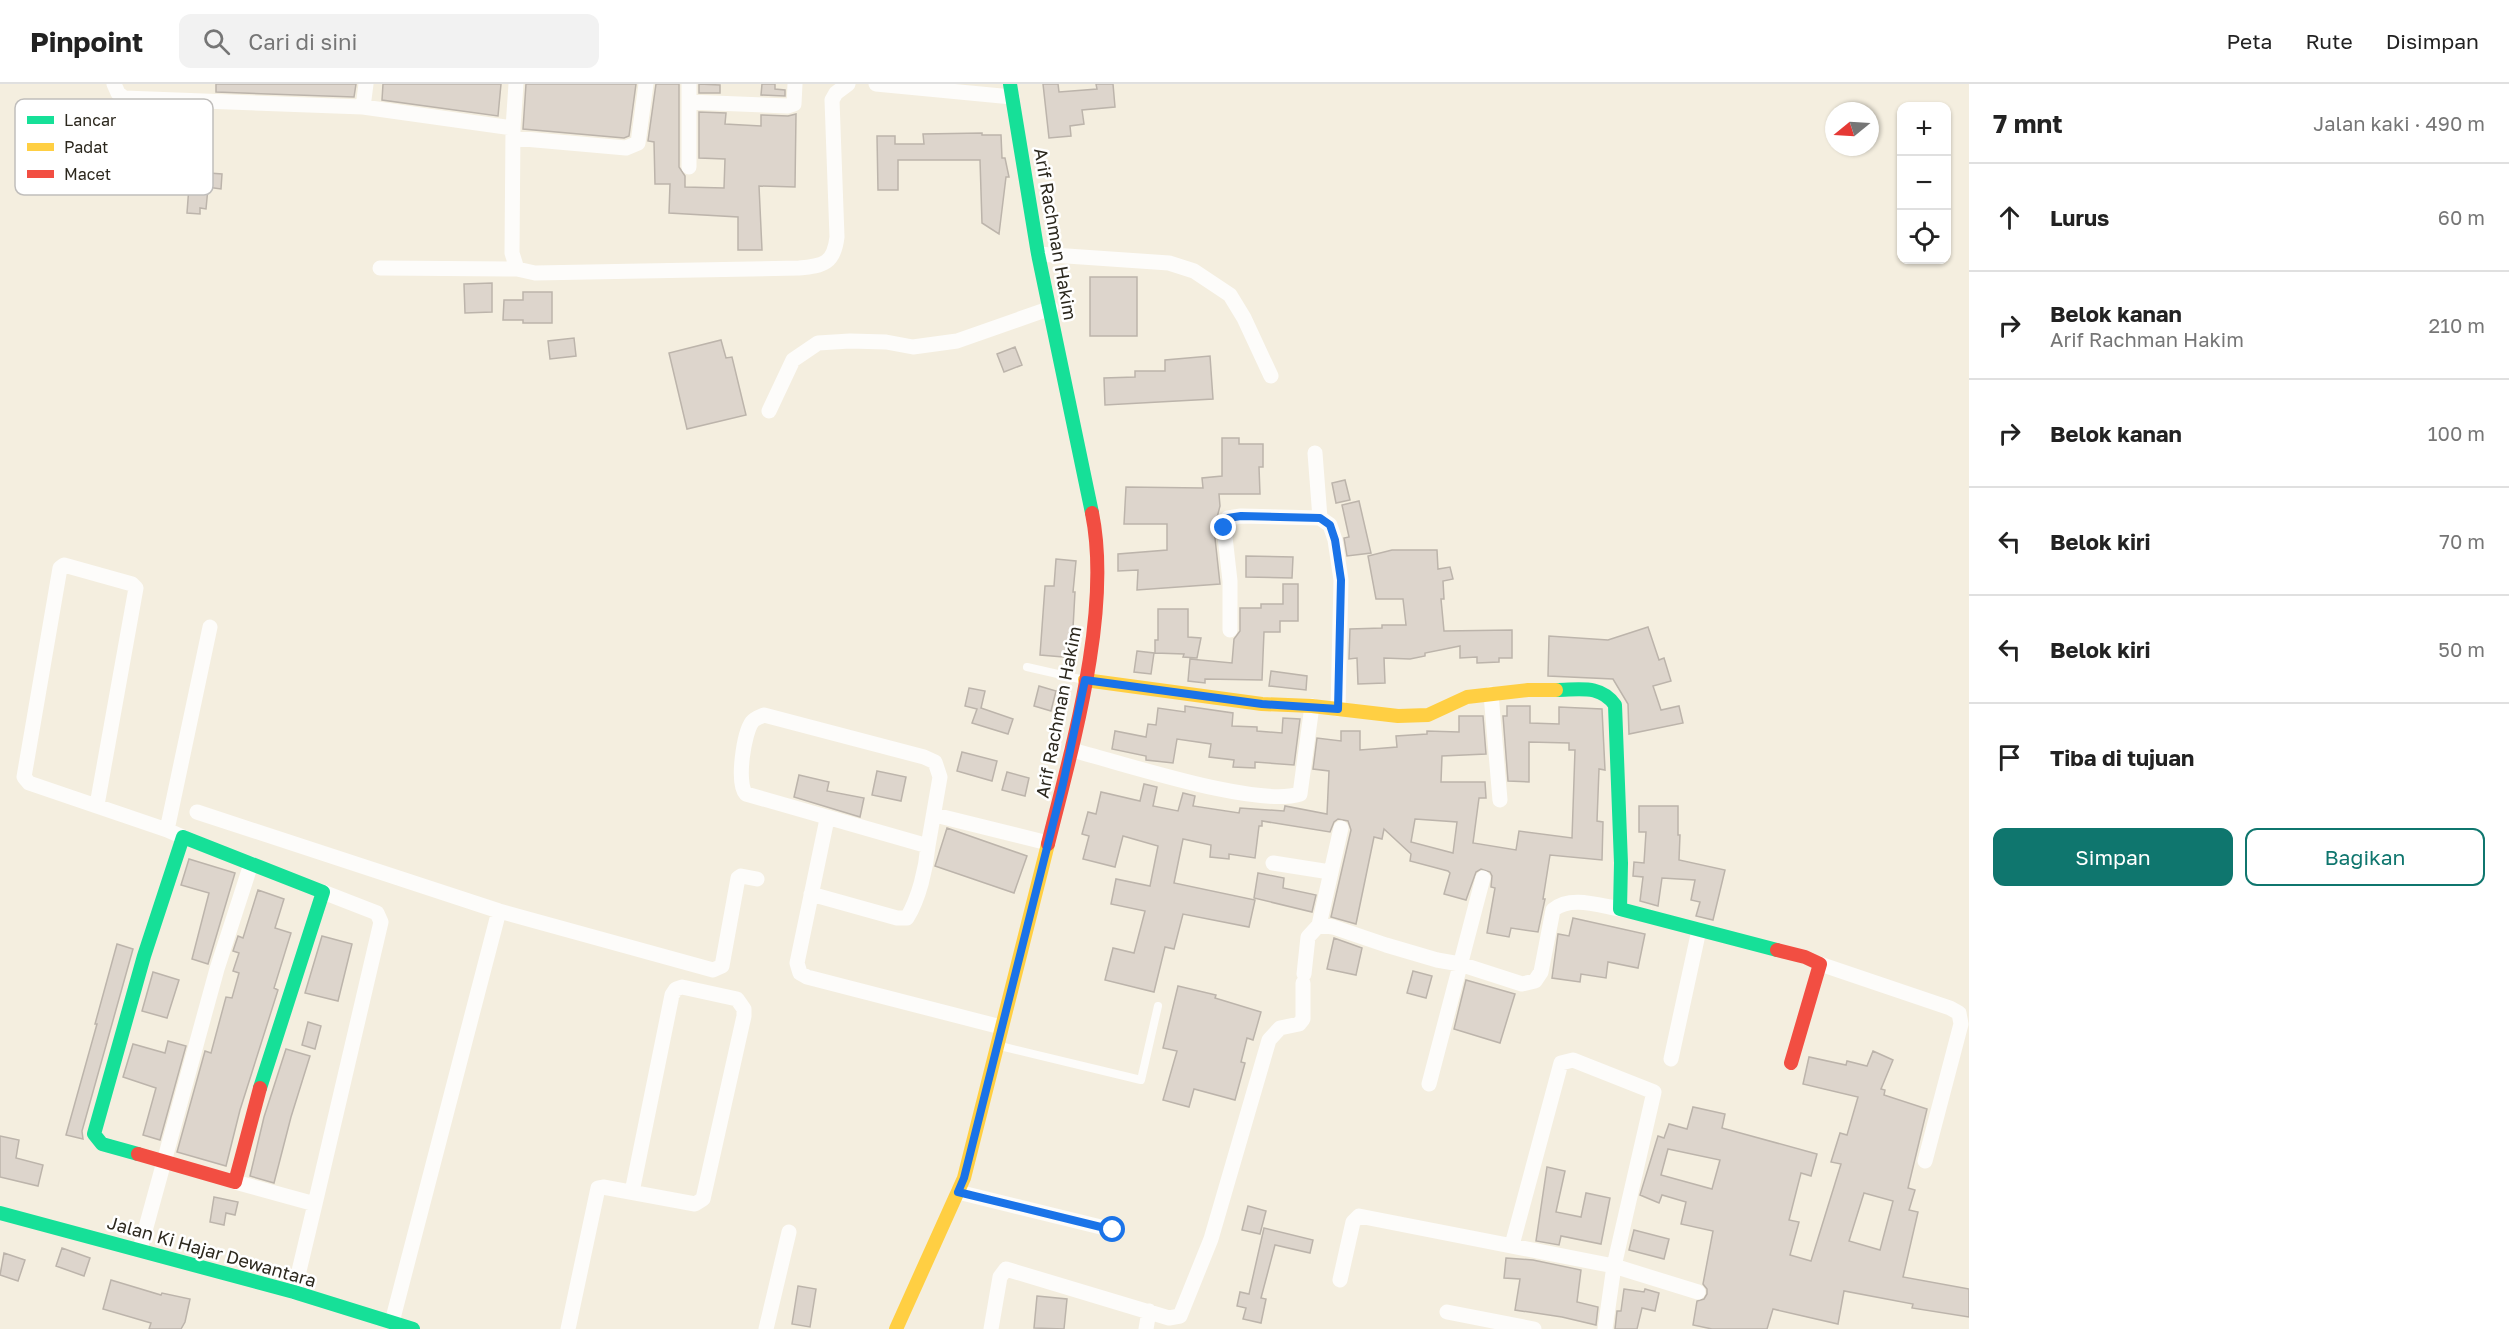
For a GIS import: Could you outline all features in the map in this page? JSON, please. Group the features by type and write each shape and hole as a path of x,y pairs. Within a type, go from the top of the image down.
{"street":[{"path":"114,84 118,93 124,98 151,99"},
{"path":"363,107 366,84"},
{"path":"516,84 513,133 512,253 517,269"},
{"path":"213,101 363,107 513,133 626,148 638,143 646,84"},
{"path":"689,84 689,167"},
{"path":"689,102 788,106 794,104 795,84"},
{"path":"380,268 517,269 535,273 799,268 823,263 835,252 837,237 832,100 846,84"},
{"path":"876,84 1011,91"},
{"name":"Arif Rachman Hakim","path":"896,1329 964,1178 1071,750 1095,618 1096,531 1038,254 1011,91"},
{"path":"1038,254 1169,263 1194,271 1230,295 1244,318 1270,376"},
{"path":"769,411 793,360 818,343 850,340 886,342 913,347 957,341 1051,308"},
{"path":"1315,453 1320,518"},
{"path":"1230,630 1230,582 1224,528 1228,518 1241,516 1320,518 1330,525 1335,540 1341,580 1338,709"},
{"path":"97,806 136,588 132,584 64,565 60,568 24,777 29,783 167,830 377,913 381,922 294,1292"},
{"path":"167,830 210,627"},
{"path":"1085,680 1262,704 1312,706 1398,716 1428,715 1467,697 1528,690 1591,690 1607,694 1614,705 1621,863 1620,909"},
{"path":"1491,694 1500,800"},
{"path":"1071,750 1222,789 1269,796 1293,796 1300,794 1312,706"},
{"path":"811,894 897,918 907,918 913,909 927,860 940,777 935,762 924,757 764,715 757,718 750,726 740,772 742,790 746,794 928,846"},
{"path":"197,812 499,911 716,970 722,966 738,878 741,876 757,879"},
{"path":"935,815 1048,843"},
{"path":"827,819 797,963 801,973 804,976 1001,1027"},
{"path":"991,1329 1000,1277 1006,1269 1149,1311 1179,1323 1211,1239 1269,1040 1280,1028 1299,1024 1303,1019 1308,937 1319,925 1341,828"},
{"path":"183,837 144,956 94,1130 95,1139 102,1144 164,1163 315,1204"},
{"path":"1272,863 1330,872"},
{"path":"140,1250 217,969 250,864"},
{"path":"1429,1084 1483,878"},
{"path":"234,1182 252,1114 323,892"},
{"path":"1319,925 1333,927 1426,957 1461,964 1511,982 1531,983 1541,972 1553,910 1560,904 1577,902 1620,909 1805,957 1950,1008 1964,1015 1925,1161"},
{"path":"392,1323 499,911"},
{"path":"1671,1059 1699,930"},
{"path":"1791,1063 1820,964"},
{"path":"568,1329 596,1189 601,1186 632,1192 695,1204 703,1199 744,1016 744,1009 737,999 682,987 676,989 672,995 632,1192"},
{"path":"1512,1245 1561,1063 1573,1060 1654,1092 1614,1266 1605,1329"},
{"path":"958,1192 1113,1230"},
{"name":"Jalan Ki Hajar Dewantara","path":"0,1213 294,1292 413,1329"},
{"path":"1340,1280 1353,1221 1359,1216 1614,1266 1698,1292"},
{"path":"766,1329 789,1232"},
{"path":"1146,1329 1149,1311"},
{"path":"1447,1312 1534,1329"}],"lane":[{"path":"1027,667 1085,680"},
{"path":"996,1045 1141,1080 1158,1006"}],"building":[{"path":"216,84 356,84 354,97 216,92"},
{"path":"383,84 501,84 498,116 382,100"},
{"path":"526,84 636,84 629,136 624,138 523,129"},
{"path":"656,84 679,84 679,167 685,176 685,187 724,188 725,159 699,158 699,112 726,113 725,124 761,126 761,115 796,114 795,187 759,186 762,250 738,250 738,217 669,213 670,184 655,184 654,142 648,141"},
{"path":"699,84 720,85 720,93 699,93"},
{"path":"762,84 775,84 775,89 785,90 785,96 761,95"},
{"path":"1043,84 1058,84 1059,92 1097,89 1096,84 1113,84 1115,107 1082,110 1084,124 1070,126 1071,136 1049,138"},
{"path":"982,133 982,135 1001,135 1002,158 1005,158 1009,177 1006,177 999,234 982,223 980,160 898,160 898,190 878,190 877,136 895,136 895,144 924,144 923,134"},
{"path":"213,173 222,174 221,189 213,188"},
{"path":"188,195 207,195 206,209 200,208 200,214 187,213"},
{"path":"1090,277 1137,277 1137,336 1090,336"},
{"path":"492,283 492,312 465,313 464,284"},
{"path":"523,292 552,292 552,323 503,320 504,300 523,300"},
{"path":"574,338 576,356 550,359 548,341"},
{"path":"721,340 726,358 732,357 746,415 687,429 669,353"},
{"path":"1015,347 1022,365 1004,372 997,354"},
{"path":"1210,356 1213,399 1105,405 1104,378 1135,377 1135,371 1165,371 1165,360"},
{"path":"1222,438 1239,438 1239,444 1263,444 1263,467 1259,467 1260,494 1219,494 1220,506 1214,529 1220,584 1137,590 1138,570 1118,571 1118,554 1167,550 1167,524 1124,524 1126,487 1203,488 1202,478 1222,476"},
{"path":"1345,480 1350,500 1336,503 1332,483"},
{"path":"1359,501 1371,553 1347,556 1344,538 1349,537 1342,505"},
{"path":"1392,550 1437,550 1438,569 1450,567 1453,579 1443,581 1444,599 1441,599 1444,631 1512,630 1512,658 1499,658 1499,662 1477,663 1477,657 1460,658 1460,646 1425,653 1425,656 1410,659 1384,658 1385,683 1358,684 1357,658 1349,659 1350,629 1406,625 1403,599 1376,599 1368,556"},
{"path":"1246,556 1293,557 1292,578 1246,577"},
{"path":"1056,559 1076,561 1073,592 1075,592 1073,628 1077,629 1075,658 1040,655 1045,586 1054,586"},
{"path":"1283,584 1298,584 1298,621 1280,621 1280,632 1264,632 1262,680 1205,679 1205,683 1188,681 1190,659 1232,663 1234,639 1240,631 1240,608 1261,608 1261,604 1283,604"},
{"path":"1158,609 1188,609 1188,637 1201,638 1197,658 1183,657 1184,654 1155,653 1155,640 1158,640"},
{"path":"1648,627 1659,660 1664,658 1671,681 1653,686 1661,710 1679,706 1683,723 1629,734 1628,704 1613,679 1548,676 1549,636 1608,640"},
{"path":"1137,651 1154,653 1151,674 1134,672"},
{"path":"1271,671 1307,676 1306,690 1269,686"},
{"path":"1039,686 1056,691 1051,711 1034,706"},
{"path":"969,688 985,691 981,708 1013,719 1008,734 972,723 977,709 965,706"},
{"path":"1185,706 1233,713 1232,726 1257,727 1257,731 1282,733 1283,718 1300,719 1294,765 1255,762 1255,768 1233,767 1234,760 1209,757 1211,744 1177,739 1173,763 1146,760 1146,756 1112,749 1115,731 1146,737 1148,724 1156,725 1158,708 1185,712"},
{"path":"1507,706 1530,706 1530,723 1559,724 1559,707 1602,709 1605,770 1599,769 1597,821 1603,822 1602,860 1550,855 1543,899 1545,899 1538,932 1511,928 1509,937 1487,933 1495,888 1491,887 1490,872 1481,869 1476,872 1466,900 1444,894 1450,873 1410,861 1411,854 1384,829 1382,839 1374,837 1356,924 1331,917 1351,830 1348,821 1338,819 1334,822 1330,832 1262,821 1262,826 1259,826 1255,858 1229,854 1229,859 1210,857 1211,845 1183,839 1174,883 1255,900 1249,927 1183,914 1174,949 1165,947 1154,992 1105,980 1113,948 1134,953 1145,911 1111,904 1116,879 1150,886 1158,846 1123,836 1115,867 1083,859 1089,836 1082,834 1088,812 1096,814 1101,792 1140,801 1144,784 1157,787 1153,806 1178,811 1183,793 1195,796 1193,806 1239,813 1240,808 1284,811 1285,806 1327,814 1329,771 1313,769 1317,738 1341,741 1341,731 1360,731 1360,750 1397,747 1396,736 1427,734 1427,731 1459,732 1459,716 1483,716 1486,754 1442,756 1441,782 1485,782 1486,798 1479,798 1473,843 1516,850 1519,831 1572,838 1575,750 1569,750 1569,743 1529,742 1529,782 1508,781 1503,716 1507,716","holes":["1415,819 1457,822 1453,853 1411,842"]},
{"path":"962,752 997,761 992,781 957,771"},
{"path":"877,771 906,777 901,801 872,795"},
{"path":"1007,772 1029,778 1025,796 1002,790"},
{"path":"799,775 829,782 827,791 864,798 860,817 794,797"},
{"path":"1639,806 1678,806 1679,860 1725,870 1713,920 1696,916 1700,902 1691,900 1695,880 1662,878 1658,906 1640,901 1643,877 1633,876 1634,862 1644,863 1646,832 1639,832"},
{"path":"947,828 1027,856 1014,893 935,866"},
{"path":"189,859 235,873 208,964 192,959 209,893 181,885"},
{"path":"1258,873 1284,878 1283,888 1316,895 1312,912 1254,898"},
{"path":"258,890 284,899 275,928 291,933 274,988 278,990 240,1110 226,1166 177,1152 205,1051 211,1053 226,997 232,998 239,973 233,971 239,953 233,951 238,936 243,938"},
{"path":"1573,918 1645,934 1638,968 1608,962 1606,978 1581,974 1580,982 1552,978 1558,934 1569,936"},
{"path":"322,936 352,944 338,1001 305,993"},
{"path":"1334,938 1362,948 1356,975 1327,969"},
{"path":"117,944 133,949 82,1131 83,1139 66,1135"},
{"path":"1413,971 1432,976 1426,998 1407,993"},
{"path":"153,972 179,980 167,1018 142,1011"},
{"path":"1466,980 1515,994 1500,1043 1454,1029"},
{"path":"1178,986 1216,995 1215,998 1261,1012 1253,1040 1247,1038 1241,1062 1245,1063 1235,1100 1194,1089 1189,1107 1163,1100 1177,1051 1163,1048"},
{"path":"308,1022 321,1026 315,1049 302,1045"},
{"path":"168,1041 186,1046 160,1140 143,1135 156,1088 123,1077 133,1044 165,1053"},
{"path":"286,1049 310,1056 274,1183 250,1176 264,1117"},
{"path":"1873,1051 1893,1060 1881,1089 1885,1090 1884,1095 1927,1109 1908,1188 1915,1190 1909,1210 1918,1212 1903,1277 1969,1289 1969,1317 1912,1308 1913,1304 1844,1291 1838,1324 1773,1309 1767,1329 1712,1329 1693,1325 1697,1301 1704,1299 1707,1294 1707,1289 1703,1284 1713,1231 1681,1224 1686,1202 1662,1195 1659,1203 1640,1195 1658,1136 1664,1138 1669,1124 1687,1129 1693,1107 1725,1114 1722,1128 1817,1154 1811,1176 1801,1173 1789,1220 1799,1222 1790,1255 1811,1261 1841,1164 1831,1162 1840,1133 1847,1135 1858,1097 1803,1084 1809,1057 1846,1065 1847,1061 1867,1066","holes":["1668,1149 1720,1160 1712,1189 1661,1175","1864,1193 1893,1201 1880,1250 1849,1241"]},
{"path":"0,1136 19,1140 16,1158 43,1165 38,1186 0,1177"},
{"path":"1547,1167 1565,1171 1556,1212 1581,1217 1586,1193 1610,1198 1601,1244 1561,1236 1559,1245 1536,1241"},
{"path":"214,1197 238,1202 235,1215 226,1213 224,1225 210,1222"},
{"path":"1248,1206 1266,1211 1260,1234 1242,1230"},
{"path":"1264,1228 1313,1240 1310,1253 1275,1245 1261,1298 1266,1299 1261,1323 1243,1319 1246,1308 1237,1306 1240,1292 1249,1294"},
{"path":"1634,1230 1669,1239 1664,1259 1629,1250"},
{"path":"62,1248 90,1258 84,1276 56,1266"},
{"path":"4,1253 25,1260 18,1281 0,1275"},
{"path":"1506,1258 1533,1260 1581,1270 1577,1302 1598,1307 1596,1325 1515,1310 1520,1279 1504,1278"},
{"path":"111,1280 161,1295 162,1293 190,1299 185,1322 181,1329 149,1329 151,1323 103,1309"},
{"path":"798,1286 816,1289 810,1327 792,1324"},
{"path":"1624,1289 1644,1292 1645,1289 1659,1293 1655,1311 1642,1308 1637,1329 1615,1329 1617,1311 1621,1311"},
{"path":"1037,1296 1067,1299 1064,1329 1034,1328"}],"traffic: fast":[{"path":"1010,84 1038,254 1092,513"},
{"path":"1556,690 1596,691 1609,698 1615,705 1621,863 1620,909 1777,950"},
{"path":"183,837 323,892 260,1088"},
{"path":"138,1154 102,1144 94,1134 144,956 183,837"},
{"path":"0,1213 294,1292 413,1329"}],"traffic: slow":[{"path":"1085,680 1262,704 1312,706 1398,716 1428,715 1467,697 1528,690 1556,690"},
{"path":"896,1329 964,1178 1048,844"}],"traffic: jam":[{"path":"1048,844 1078,722 1093,635 1097,592 1097,551 1092,513"},
{"path":"1777,950 1805,957 1820,964 1791,1063"},
{"path":"138,1154 235,1182 260,1088"}],"route":[{"path":"1113,1230 958,1192 964,1178 975,1126 1063,784 1085,680 1262,704 1338,709 1341,580 1335,540 1330,525 1320,518 1241,516 1228,518 1224,528"}]}
